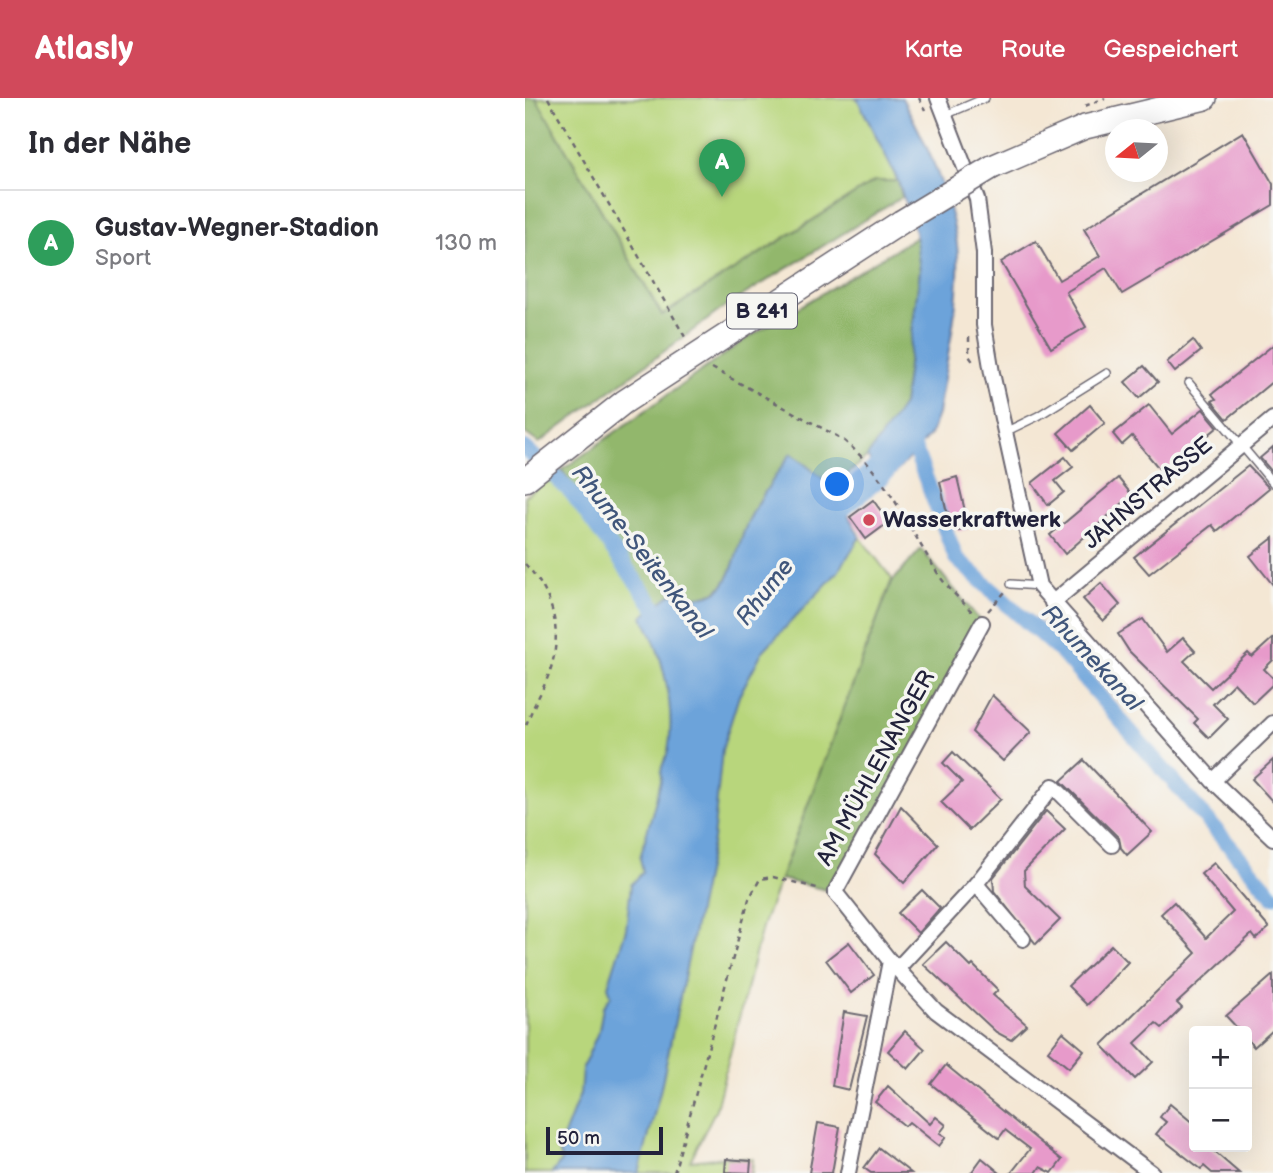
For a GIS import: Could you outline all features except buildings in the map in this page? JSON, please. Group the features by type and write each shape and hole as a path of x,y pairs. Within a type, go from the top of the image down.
{"main road":[{"name":"B 241","path":"525,480 624,402 901,222 992,167 1051,139 1095,124 1205,98"}],"street":[{"path":"937,98 977,199 984,253 984,325 1039,586 1213,781 1273,838"},
{"name":"JAHNSTRASSE","path":"1052,603 1273,419"},
{"name":"AM MÜHLENANGER","path":"984,618 835,892 893,965 936,1011 1149,1171"},
{"path":"1213,781 1273,723"},
{"path":"848,1173 893,965 976,884 1052,786 1112,845"},
{"path":"976,884 1023,939"},
{"path":"1130,1173 1149,1171"}],"lane":[{"path":"945,115 985,98"},
{"path":"1005,432 1038,416 1107,373"},
{"path":"1189,383 1273,483"},
{"path":"1011,584 1039,586"}],"path":[{"path":"548,98 685,337"},
{"path":"919,98 925,110"},
{"path":"970,330 969,356 983,376 992,373"},
{"path":"709,366 842,439 858,451 898,502 938,574 984,618 1011,584"},
{"path":"525,565 550,602 556,642 552,665 525,729"},
{"path":"674,1173 749,899 759,879 772,877 835,892"}],"green space":[{"path":"525,98 536,98 662,315 875,181 898,181 902,197 726,306 539,443 525,433"},
{"path":"536,98 857,98 898,181 875,181 662,315"},
{"path":"916,237 920,270 903,405 867,457 833,487 791,454 752,513 727,580 719,589 708,595 693,597 673,593 660,603 562,470 746,339"},
{"path":"562,470 660,603 673,593 696,600 833,487 860,537 892,579 762,927 716,1109 690,1161 724,1157 753,1159 752,1173 525,1173 525,496"},
{"path":"921,549 982,623 835,892 780,879 891,583"}],"water":[{"path":"857,98 902,98 941,183 952,219 958,257 956,302 938,414 930,435 887,482 867,457 903,405 920,270 915,232 898,181"},
{"path":"791,453 833,487 860,537 838,572 762,652 739,696 722,750 713,840 661,1088 639,1173 552,1173 562,1160 558,1151 580,1094 582,1069 599,1030 603,1007 611,996 608,986 626,929 631,885 643,872 640,858 668,751 670,718 666,681 656,647 642,617 673,593 694,597 709,595 719,589 733,567 752,513"}],"waterway":[{"name":"Rhumekanal","path":"909,434 956,558 1063,654 1273,896"},
{"name":"Rhume","path":"814,530 830,512 881,470 902,443"},
{"name":"Rhume-Seitenkanal","path":"525,448 572,493 666,623"}],"place":[{"name":"Gustav-Wegner-Stadion","path":"722,197"},
{"name":"Wasserkraftwerk","path":"869,520"}]}
